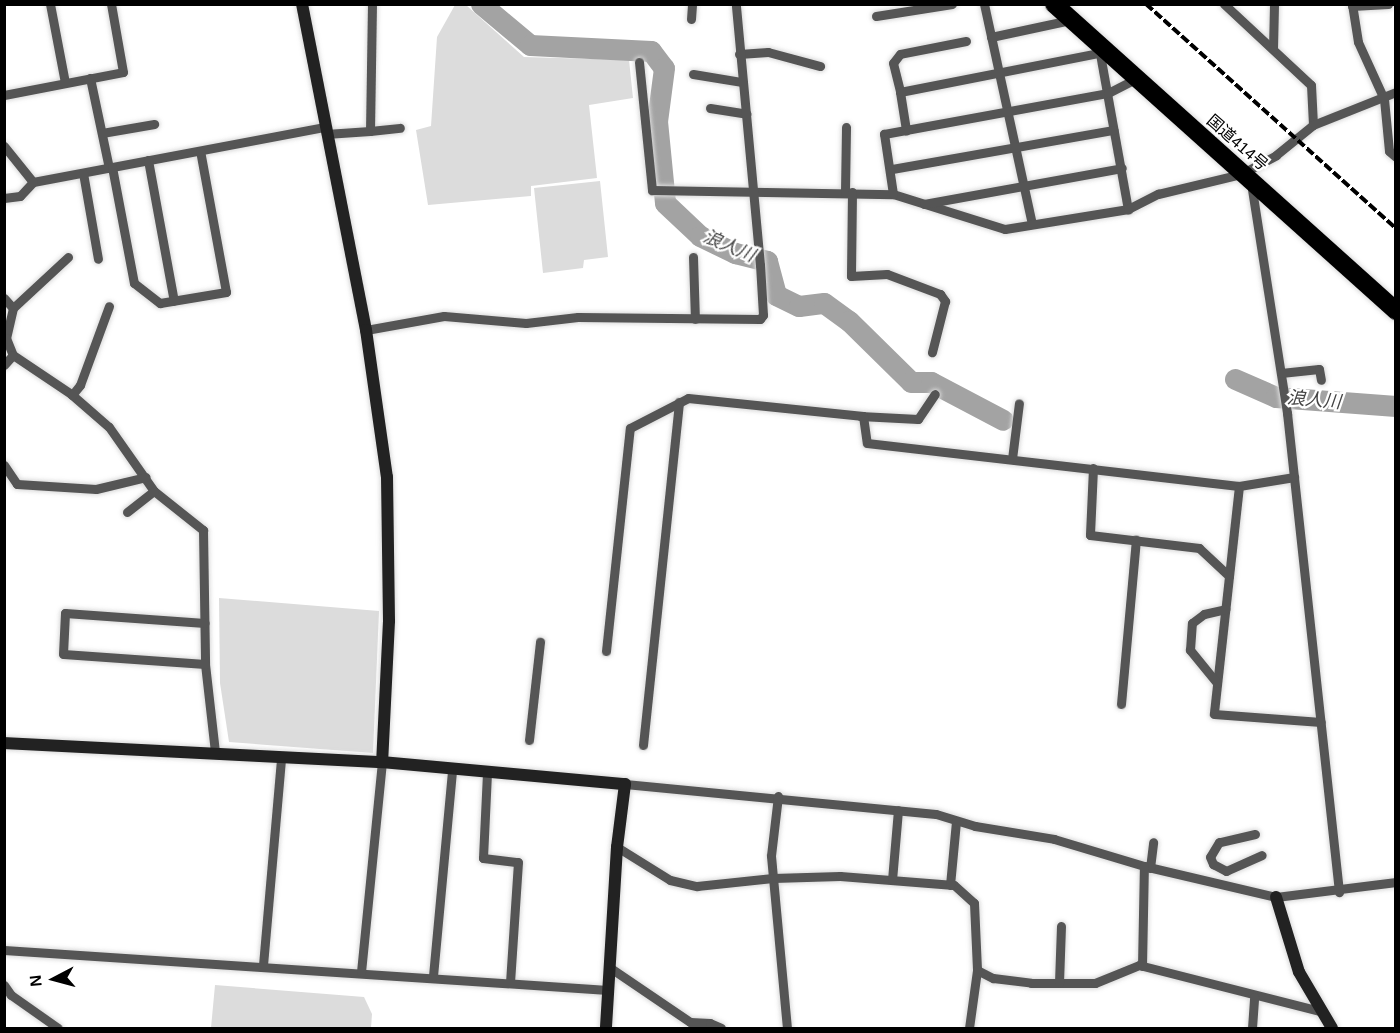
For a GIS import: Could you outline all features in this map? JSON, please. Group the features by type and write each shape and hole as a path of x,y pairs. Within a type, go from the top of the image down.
{"highway":[{"name":"国道414号","path":"1054,4 1102,53 1246,177 1395,311"}],"street":[{"path":"50,4 65,83"},
{"path":"4,95 123,72 111,4"},
{"path":"302,4 366,330 387,477 390,528 382,762 361,972"},
{"path":"370,130 372,4"},
{"path":"692,4 692,19"},
{"path":"366,330 444,316 526,323 578,317 760,319 763,315 760,265 736,4"},
{"path":"876,16 952,4"},
{"path":"984,4 1021,186 1032,224"},
{"path":"1224,4 1311,85 1313,125"},
{"path":"1273,49 1274,4"},
{"path":"1388,4 1352,5 1358,42 1384,99 1389,151 1395,157"},
{"path":"991,36 1070,20"},
{"path":"906,130 893,63 900,54 966,41"},
{"path":"739,54 768,52 820,66"},
{"path":"900,92 1102,53 1128,209"},
{"path":"639,62 652,190 673,193 893,194 1005,229 1128,209 1158,194 1246,177 1313,125 1384,99 1395,92"},
{"path":"693,74 742,82"},
{"path":"90,78 134,283 160,303 226,292 200,151"},
{"path":"893,194 892,169 884,135 1108,93 1134,80"},
{"path":"710,108 747,114"},
{"path":"102,133 154,124"},
{"path":"846,127 851,276 886,274 940,294 945,301 932,352"},
{"path":"4,198 20,196 33,182 148,160 326,131 400,129"},
{"path":"892,169 1114,130"},
{"path":"4,146 33,182"},
{"path":"148,160 174,301"},
{"path":"922,204 1122,168"},
{"path":"83,173 98,259"},
{"path":"1246,177 1285,403 1339,892"},
{"path":"68,257 13,308 6,338 13,355 72,395 108,427 154,491 203,530 205,664 215,752"},
{"path":"693,257 695,319"},
{"path":"4,298 13,308"},
{"path":"72,395 80,385 109,306"},
{"path":"4,365 13,355"},
{"path":"1281,374 1319,369 1321,380"},
{"path":"606,651 630,428 688,398 918,420 935,394"},
{"path":"643,745 678,402"},
{"path":"1012,459 1020,403"},
{"path":"860,416 867,443 1239,486 1294,477"},
{"path":"4,465 17,484 96,489 146,477"},
{"path":"1093,468 1090,535 1198,548 1229,576"},
{"path":"1239,486 1214,714 1321,722"},
{"path":"127,512 154,491"},
{"path":"1121,704 1136,540"},
{"path":"1217,683 1190,650 1192,623 1204,614 1225,609"},
{"path":"205,623 64,613 63,654 205,664"},
{"path":"529,740 540,642"},
{"path":"4,743 382,762 452,770 777,796 898,810 1054,839 1147,867 1276,897 1339,892 1395,882"},
{"path":"263,965 281,758"},
{"path":"433,976 452,770"},
{"path":"487,773 483,858 518,862 510,982"},
{"path":"606,1029 617,847 625,784"},
{"path":"777,796 773,878 787,1029"},
{"path":"892,880 898,810"},
{"path":"950,885 956,820"},
{"path":"1255,834 1220,842 1210,857 1212,864 1226,871 1262,855"},
{"path":"1142,966 1147,867 1153,842"},
{"path":"617,847 680,884 734,884 773,878 892,880 950,885 975,903 977,970 969,1029"},
{"path":"1276,897 1299,972 1319,1011 1332,1029"},
{"path":"1059,983 1061,926"},
{"path":"4,950 433,976 608,990"},
{"path":"977,970 993,978 1095,983 1142,966 1254,997 1319,1011"},
{"path":"609,967 690,1022 710,1023 721,1029"},
{"path":"4,985 12,995 58,1029"},
{"path":"1252,1029 1254,997"}],"shaded area":[{"path":"455,5 466,5 524,57 629,60 633,98 589,105 597,178 531,186 531,196 428,205 416,130 431,126 437,37"},
{"path":"600,181 608,257 584,260 583,268 543,273 534,188"},
{"path":"219,598 379,611 373,753 229,742 220,683"},
{"path":"215,985 364,997 372,1014 371,1028 211,1028"}],"waterway":[{"name":"浪人川","path":"481,4 530,45 651,51 664,68 657,121 665,203 700,236 735,253 767,261 776,295 799,306 824,303 849,321 911,382 931,382 1003,420"},
{"name":"浪人川","path":"1235,379 1276,397 1396,406"}],"railway":[{"path":"1146,4 1396,228"}]}
